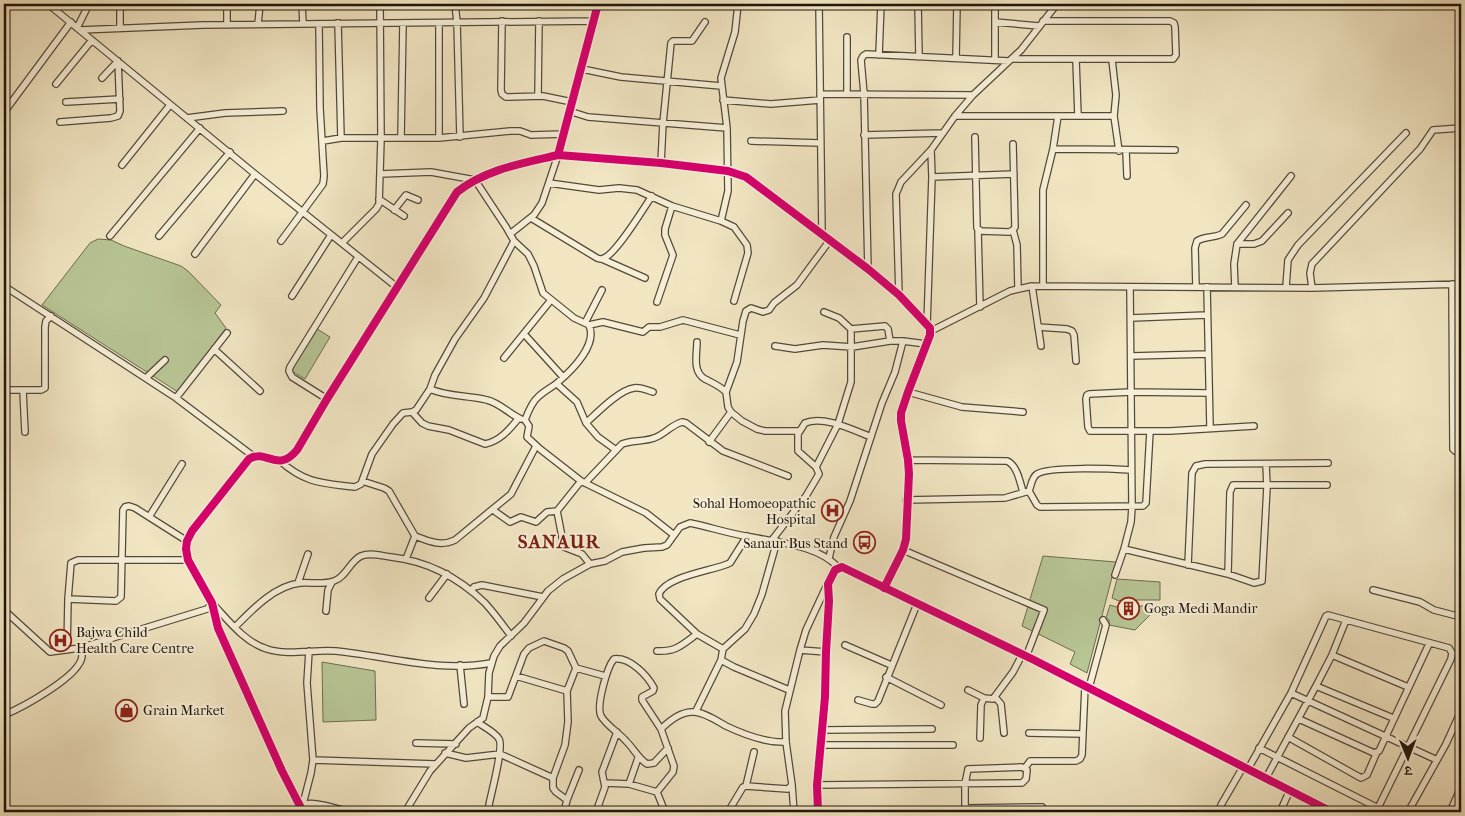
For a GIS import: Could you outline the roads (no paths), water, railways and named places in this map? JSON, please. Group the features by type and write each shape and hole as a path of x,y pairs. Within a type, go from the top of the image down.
{"street":[{"path":"48,4 303,213 398,288"},
{"path":"78,29 89,4"},
{"path":"120,4 120,28"},
{"path":"227,4 227,24"},
{"path":"258,24 260,4"},
{"path":"302,4 303,24"},
{"path":"342,243 376,209 379,199 381,139 380,4"},
{"path":"455,4 460,136"},
{"path":"510,234 531,218 542,203 564,134 598,4"},
{"path":"720,221 728,196 727,128 721,78 734,32 738,4"},
{"path":"815,4 819,4 822,233"},
{"path":"879,55 881,4"},
{"path":"918,4 919,57"},
{"path":"956,58 957,4"},
{"path":"995,4 995,60"},
{"path":"899,295 896,194 901,182 931,150 955,116 973,95 1021,50 1057,4"},
{"path":"502,21 502,94 506,97 538,96 572,102"},
{"path":"538,96 539,21"},
{"path":"78,29 227,24 595,21"},
{"path":"868,269 864,94 861,60 863,56 995,60 1175,58 1174,24 1165,21 995,22"},
{"path":"5,111 71,22"},
{"path":"661,163 671,42 692,41 705,22"},
{"path":"338,23 341,138"},
{"path":"400,138 403,23"},
{"path":"439,23 439,138"},
{"path":"281,242 323,184 319,24"},
{"path":"847,37 847,94"},
{"path":"56,84 92,40"},
{"path":"1076,60 1078,116"},
{"path":"1112,60 1116,95 1114,116 1127,176"},
{"path":"102,78 118,61"},
{"path":"60,122 118,116 120,100 118,61"},
{"path":"582,69 621,77 721,86"},
{"path":"723,100 771,104 847,94 973,95"},
{"path":"66,102 120,100"},
{"path":"122,166 170,105"},
{"path":"187,118 225,113 283,111"},
{"path":"570,111 588,117 727,128"},
{"path":"955,116 1114,116"},
{"path":"1043,286 1042,196 1053,149 1058,116"},
{"path":"110,236 200,128"},
{"path":"1312,288 1310,272 1312,264 1420,149 1433,130 1437,128 1461,128"},
{"path":"323,141 341,138 439,138 511,130 531,134 564,134"},
{"path":"864,135 943,133"},
{"path":"1286,287 1288,260 1298,246 1406,133"},
{"path":"975,137 980,307"},
{"path":"751,141 820,143"},
{"path":"1014,144 1015,227 1013,230 1017,245 1018,288"},
{"path":"1053,149 1175,150"},
{"path":"927,325 932,176 931,150"},
{"path":"159,236 230,152"},
{"path":"280,461 291,458 297,450 453,198 465,186 475,180 504,168 558,155 661,163 728,171 746,177 868,269 899,295 931,331"},
{"path":"380,174 431,172 475,180 514,241 528,254 543,293 574,318 587,324 592,331 589,343 578,363 557,384 535,400 525,420"},
{"path":"195,254 255,174"},
{"path":"932,176 1014,174"},
{"path":"1236,287 1234,264 1237,244 1291,176"},
{"path":"549,183 599,190 629,188 652,196 672,206 734,227 748,248 748,254 734,301"},
{"path":"394,210 406,195 418,200"},
{"path":"602,259 606,258 622,239 652,196"},
{"path":"379,199 404,216"},
{"path":"1196,287 1196,248 1198,241 1222,234 1246,205"},
{"path":"657,302 673,255 665,235 672,206"},
{"path":"1237,244 1254,244 1262,241 1288,213"},
{"path":"531,218 589,254 645,278"},
{"path":"978,230 1009,232 1013,230"},
{"path":"292,296 332,235"},
{"path":"798,431 772,432 757,429 742,421 728,407 726,392 736,362 746,311 752,308 763,312 769,310 774,303 797,285 830,240"},
{"path":"301,805 282,771 218,628 212,604 188,560 187,541 192,531 253,456 258,455 280,461 293,473 316,483 355,488 361,484 372,454 382,439 403,413 412,412 430,389 435,375 455,339 484,298 514,241"},
{"path":"328,399 292,377 289,371 358,257"},
{"path":"1452,284 1453,449 1455,451 1461,450"},
{"path":"884,588 903,550 906,539 906,500 909,474 901,421 908,392 931,331 1018,288 1032,286 1312,288 1461,284"},
{"path":"4,286 176,398 253,456"},
{"path":"1032,286 1041,346"},
{"path":"1207,287 1206,315 1210,427"},
{"path":"1115,575 1131,522 1132,507 1130,288"},
{"path":"587,324 602,290"},
{"path":"504,358 525,335 551,300"},
{"path":"816,467 838,424 851,382 851,329 839,318 824,312"},
{"path":"1131,318 1206,315"},
{"path":"4,390 23,391 45,388 45,328 46,321 51,316"},
{"path":"1452,316 1461,316"},
{"path":"587,324 603,322 642,332 650,327 660,327 683,320 740,335"},
{"path":"851,329 885,326 888,329 890,341"},
{"path":"1038,327 1072,331 1076,361"},
{"path":"176,398 227,333"},
{"path":"525,335 563,377"},
{"path":"775,346 795,349 823,345 852,348 890,341 926,344"},
{"path":"829,558 832,544 850,501 895,372 903,341"},
{"path":"697,342 696,367 699,373 702,378 723,388 726,392"},
{"path":"214,350 260,391"},
{"path":"1131,356 1208,354"},
{"path":"146,378 165,360"},
{"path":"557,384 577,402 586,423 598,437 616,450"},
{"path":"586,423 613,399 629,389 639,388 653,392"},
{"path":"430,389 438,393 486,399 518,418 525,420 529,426 527,437 536,446 583,482 646,513 674,535"},
{"path":"23,391 25,432"},
{"path":"908,392 962,407 1023,412"},
{"path":"1208,393 1131,392 1089,394 1086,395 1088,427 1090,431 1131,432 1254,426"},
{"path":"412,412 422,423 428,426 449,430 485,444 497,440 508,432 518,418"},
{"path":"709,442 731,412"},
{"path":"696,712 721,660 723,649 745,629 754,614 762,594 774,541 813,486 819,474 816,467 798,451 798,431 805,423 816,420 838,424 871,437"},
{"path":"493,510 510,522 521,517 536,522 547,512 557,511 583,482 612,456 622,444 656,438 682,422 686,423 709,442 731,455 788,476"},
{"path":"908,460 1011,462 1026,492 1040,506 1143,506 1146,503 1150,431"},
{"path":"362,481 389,491 415,536 437,544 450,543 511,494 536,446"},
{"path":"1188,565 1194,468 1196,466 1205,464 1328,463"},
{"path":"149,517 182,464"},
{"path":"1124,549 1254,582 1262,581 1267,486 1266,464"},
{"path":"906,500 1005,498 1026,492 1034,477 1040,472 1077,469 1131,470"},
{"path":"1228,574 1232,487 1236,484 1267,486 1327,485"},
{"path":"1459,503 1460,570"},
{"path":"68,598 116,601 121,597 121,561 125,507 135,508 187,541"},
{"path":"557,511 564,547 582,554 590,564"},
{"path":"405,812 435,764 456,744 469,728 482,718 488,697 491,663 500,646 524,623 543,597 558,583 590,564 604,562 616,554 629,550 662,547 670,542 680,527 690,523 774,541 829,558 838,567 842,567 1087,687 1332,812"},
{"path":"406,559 415,536"},
{"path":"723,649 697,634 660,599 660,591 681,578 730,563 747,536"},
{"path":"903,550 1044,610 1024,656 995,696 993,698 984,698 968,690"},
{"path":"298,583 308,554"},
{"path":"235,627 270,596 286,587 298,583 332,582 342,576 358,558 370,554 406,559 446,574 486,604 512,636"},
{"path":"68,650 70,566 75,561 188,560"},
{"path":"794,812 786,742 785,711 806,630 827,585 838,567"},
{"path":"429,598 446,574"},
{"path":"326,611 328,590 332,582"},
{"path":"471,592 474,587 482,585 543,597"},
{"path":"818,812 817,785 826,697 829,601 827,585"},
{"path":"1373,590 1420,602 1434,610 1461,618"},
{"path":"212,604 240,633 268,650 337,651 424,664 478,665 491,663"},
{"path":"4,610 47,650 55,652 80,648 207,609 212,604"},
{"path":"858,700 875,704 880,696 886,677 917,604"},
{"path":"1219,812 1221,805 1259,748 1290,693 1326,616 1332,614 1346,620 1449,648 1451,651 1452,655 1377,810 1259,748"},
{"path":"817,785 1022,783 1026,779 1025,768 1030,761 1076,761 1080,759 1082,755 1087,687 1106,626 1103,620"},
{"path":"1266,778 1332,655 1346,620"},
{"path":"657,651 668,652 676,649 697,634"},
{"path":"488,697 508,697 524,654 529,648 544,641 568,652 576,668 567,691 568,722 565,745 554,778 553,788 567,800"},
{"path":"1288,737 1361,778 1367,775 1429,644"},
{"path":"845,645 891,665"},
{"path":"4,715 60,683 80,661 82,655 80,648"},
{"path":"800,650 826,652"},
{"path":"296,812 301,805 312,773 313,760 307,682 309,651"},
{"path":"1332,655 1408,687"},
{"path":"656,792 673,772 674,766 673,759 661,729 642,700 642,697 653,691 654,688 642,671 617,658 612,662 606,676 600,714 630,745 638,758 647,764 654,763 668,748"},
{"path":"721,660 789,690"},
{"path":"460,665 464,704"},
{"path":"576,668 606,676"},
{"path":"516,676 567,691"},
{"path":"886,677 941,705"},
{"path":"1316,686 1393,718"},
{"path":"1290,693 1437,760"},
{"path":"995,696 1001,704 1004,733"},
{"path":"980,738 981,705 984,698"},
{"path":"1408,812 1437,760 1461,711"},
{"path":"661,729 680,714 696,712 740,732 769,741 786,742"},
{"path":"1299,719 1374,753 1377,752"},
{"path":"477,722 500,739 500,754 489,805 490,812"},
{"path":"822,730 932,729"},
{"path":"596,812 606,783 602,772 617,732"},
{"path":"1029,733 1083,734"},
{"path":"416,742 456,744"},
{"path":"821,745 953,745"},
{"path":"728,812 746,786 754,752"},
{"path":"446,753 474,758 500,754 554,778"},
{"path":"629,784 638,758"},
{"path":"313,760 435,764"},
{"path":"1025,768 970,768 966,772 965,810 1042,807"},
{"path":"564,812 579,770"},
{"path":"606,783 629,784 656,792 665,812"},
{"path":"746,786 788,789 792,785"},
{"path":"1450,812 1461,787"},
{"path":"1280,812 1290,790"},
{"path":"301,805 350,812"}],"place":[{"name":"Sohal Homoeopathic Hospital","path":"832,511"},
{"name":"Sanaur Bus Stand","path":"864,543"},
{"name":"Goga Medi Mandir","path":"1128,608"},
{"name":"Bajwa Child Health Care Centre","path":"60,640"},
{"name":"Grain Market","path":"127,710"}],"district":[{"name":"SANAUR","path":"559,541"}]}
